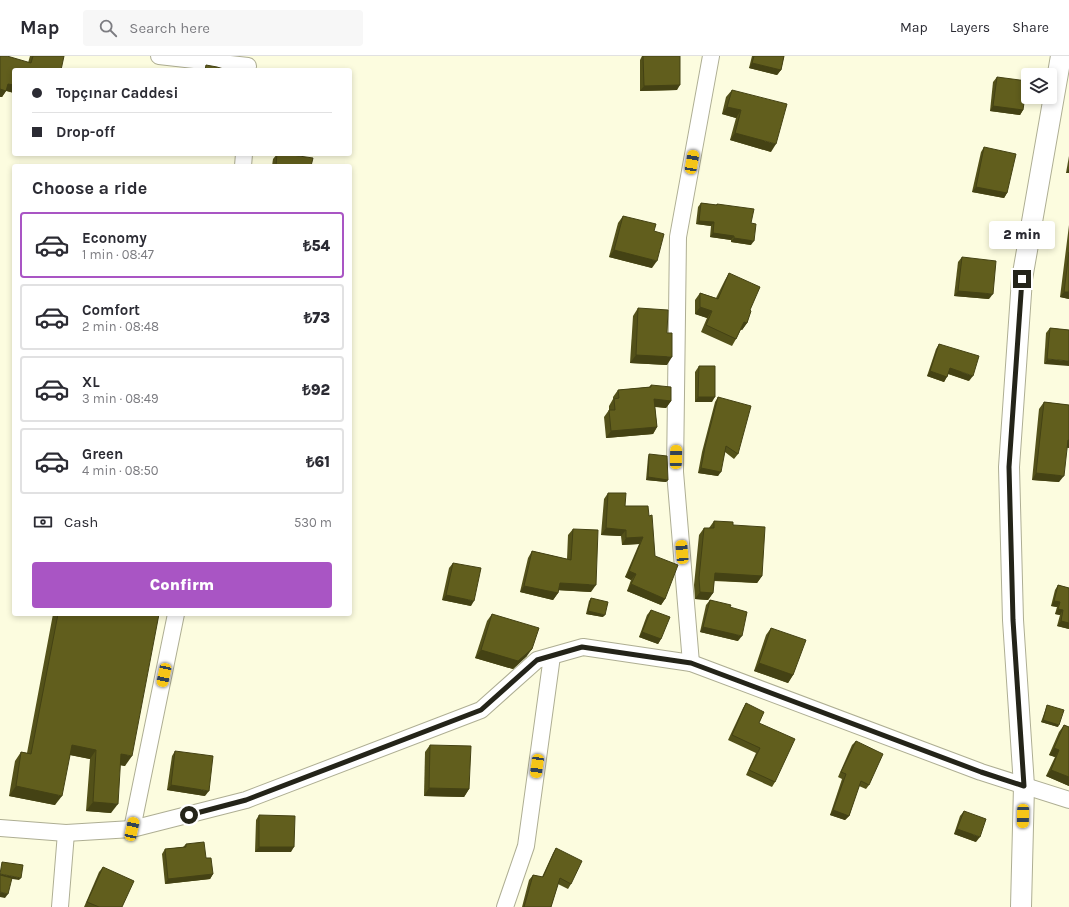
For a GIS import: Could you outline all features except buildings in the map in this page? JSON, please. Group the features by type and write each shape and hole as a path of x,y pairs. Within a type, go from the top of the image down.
{"street":[{"path":"159,56 248,64"},
{"path":"691,663 675,472 678,237 711,56"},
{"path":"1021,907 1024,786 1013,620 1009,467 1022,279 1061,56"},
{"path":"132,829 176,616"},
{"path":"0,828 66,833 132,829 246,800 481,710 537,660 582,647 691,663 981,772 1069,800"},
{"path":"505,907 526,846 552,656"},
{"path":"60,907 66,833"}],"route":[{"path":"189,815 246,800 481,710 537,660 582,647 691,663 981,772 1024,786 1013,620 1009,467 1022,279"}]}
